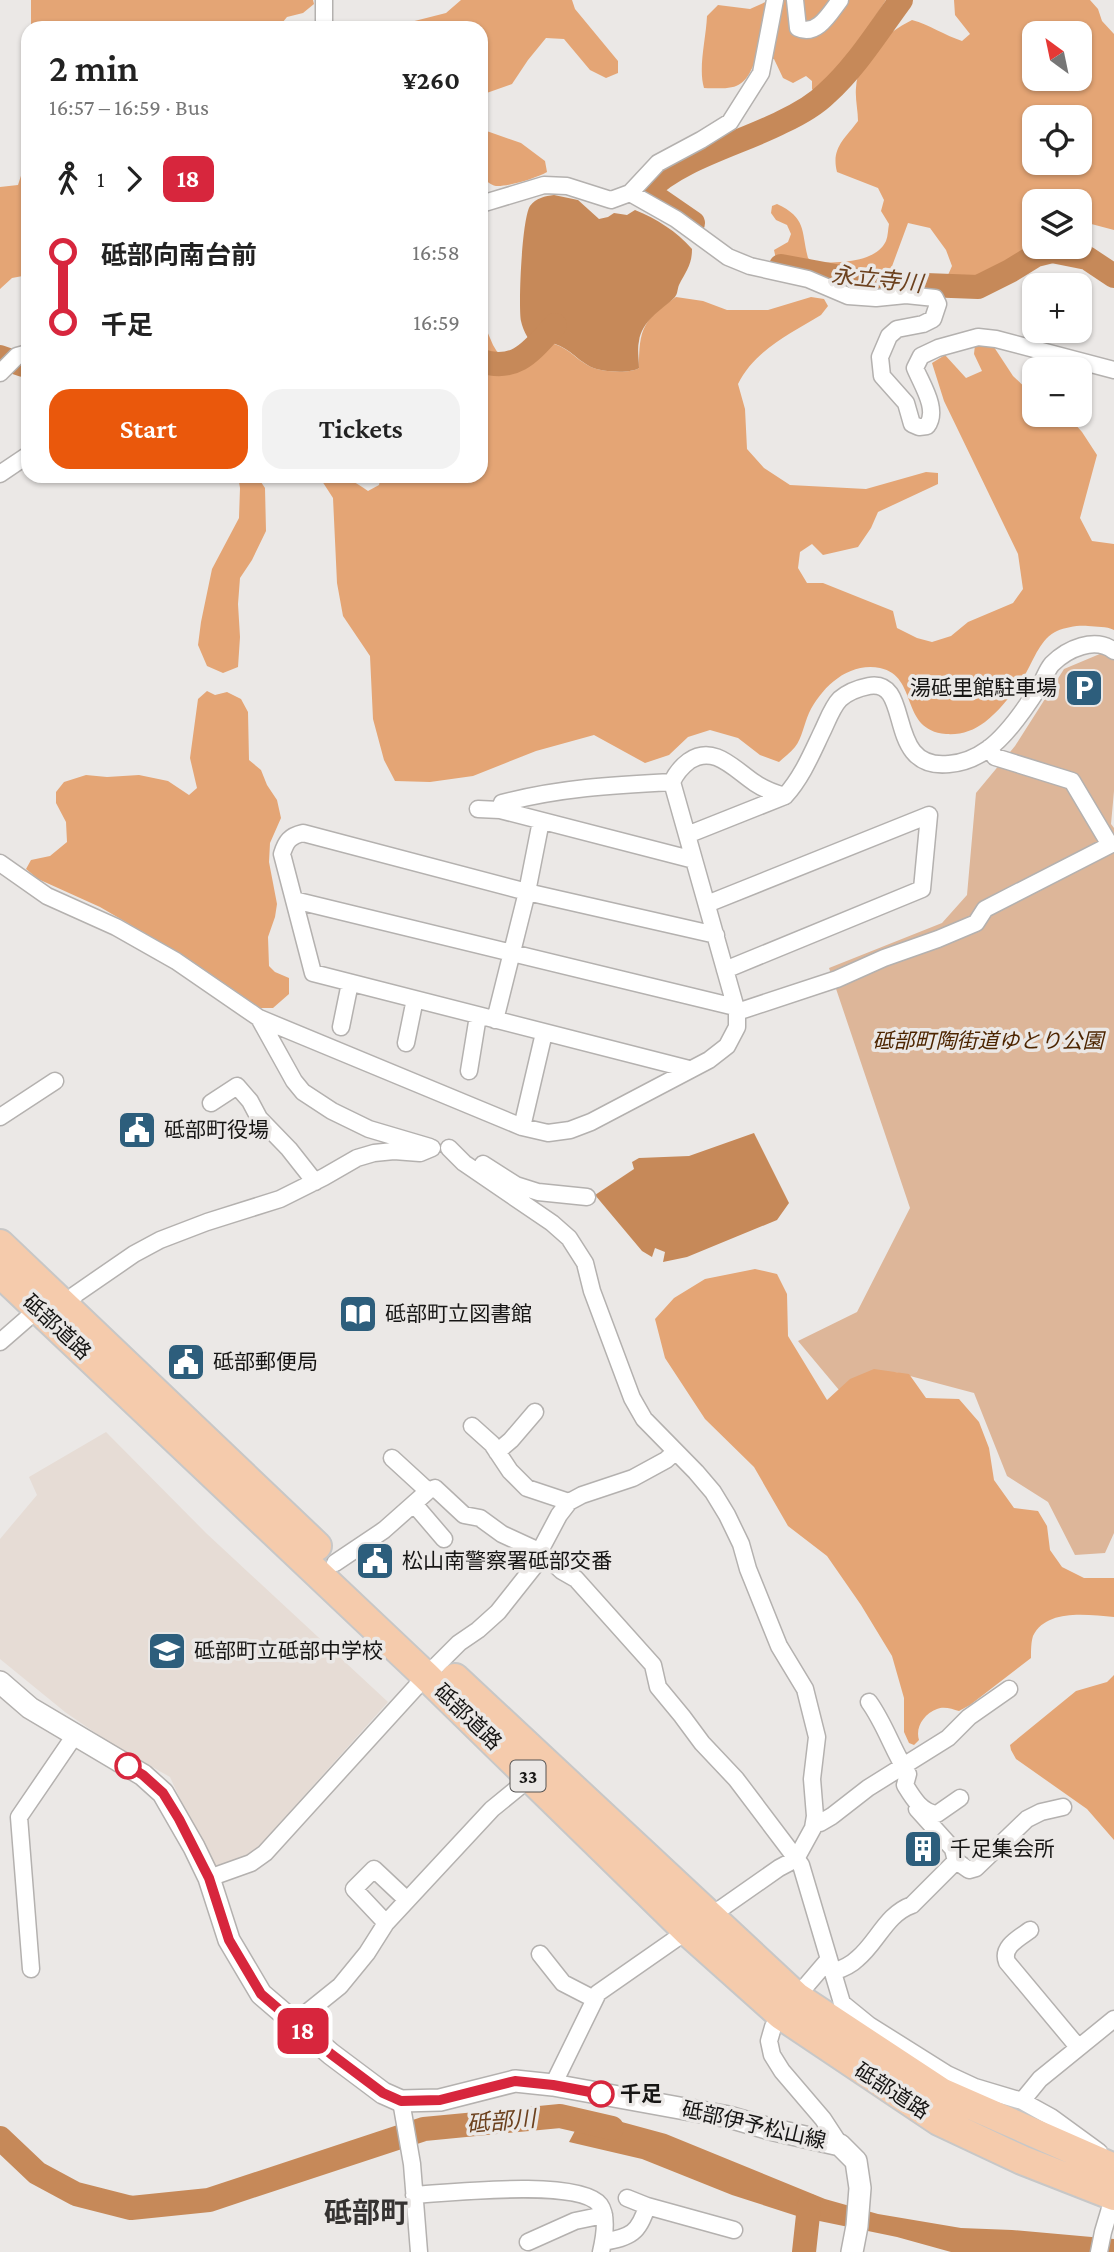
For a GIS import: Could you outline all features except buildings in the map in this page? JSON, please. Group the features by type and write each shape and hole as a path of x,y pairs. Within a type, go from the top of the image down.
{"highway":[{"name":"砥部道路","path":"0,1244 51,1307 698,1924"},
{"name":"砥部道路","path":"0,1273 51,1307 335,1563 530,1778 789,2006 939,2121 1022,2160 1114,2195"},
{"name":"砥部道路","path":"789,2006 941,2092 1114,2166"}],"main road":[{"path":"0,1682 30,1708 143,1775 163,1793 209,1878 229,1940 261,1994 403,2111"},
{"name":"砥部伊予松山線","path":"403,2111 515,2081 553,2085 729,2117 840,2145 856,2161 860,2188 852,2250"}],"street":[{"path":"324,0 324,21"},
{"path":"488,202 544,185 567,186 611,200 630,193 658,163 701,141 730,122 761,73 775,0"},
{"path":"795,0 798,29 804,31 814,29 825,20 840,0"},
{"path":"630,193 676,219 728,257 750,266 808,279 848,296 936,298 938,304 933,319 923,324 897,329 889,336 880,357 882,376 905,403 912,424 919,427 927,426 932,410 915,368 916,362 921,356 938,348 978,337 996,339 1114,370"},
{"path":"0,474 21,459"},
{"path":"687,835 785,796 797,782 840,700 856,689 874,685 888,691 896,703 900,725 911,750 922,761 939,765 957,764 989,748 1006,732 1038,689 1051,666 1067,652 1090,644 1114,651"},
{"path":"294,900 736,1009 836,979 976,923 985,909 1110,845 1072,781 995,757 989,748"},
{"path":"0,863 47,896 116,927 176,961 259,1018 522,1127 548,1133 569,1130 591,1122 709,1060 727,1046 737,1027 736,1009 672,782 675,774 695,757 709,754 723,759 768,791 785,796"},
{"path":"500,810 502,803 536,794 596,785 672,782"},
{"path":"478,809 500,810 694,860"},
{"path":"707,904 929,816 922,889 725,970"},
{"path":"495,1020 527,892 541,821"},
{"path":"689,1069 313,973 282,854 285,843 294,835 303,833 527,892 716,935"},
{"path":"341,1027 350,983"},
{"path":"406,1043 415,999"},
{"path":"469,1071 478,1016"},
{"path":"259,1018 294,1081 303,1092 332,1111 369,1129 432,1148 449,1148 471,1156 516,1185 538,1192 587,1197"},
{"path":"522,1127 544,1032"},
{"path":"0,1117 55,1081"},
{"path":"211,1103 237,1086 250,1101 259,1118 289,1149 315,1182"},
{"path":"0,1342 134,1254 160,1240 280,1199 357,1158 394,1151 420,1153 432,1148"},
{"path":"449,1148 464,1163 552,1223 569,1238 585,1264 592,1291 632,1398 644,1419 696,1472 727,1515 741,1544 748,1569 779,1646 805,1689 817,1737 813,1779 815,1823 796,1860 779,1868 598,1993 553,2085"},
{"path":"497,1452 512,1440 535,1412"},
{"path":"472,1426 492,1444 510,1471 527,1488 569,1502"},
{"path":"209,1878 251,1863 265,1853 432,1669 498,1612 540,1559 559,1515 569,1502 633,1478 675,1452"},
{"path":"392,1458 428,1492"},
{"path":"335,1563 384,1530 435,1488 464,1515 480,1518 502,1534 541,1552 583,1586 653,1665 658,1687 702,1744 736,1779 801,1865 842,2003 869,2025 947,2074 975,2087 1022,2101 1051,2117 1091,2144 1114,2166"},
{"path":"414,1504 444,1539"},
{"path":"815,1823 832,1816 886,1777 948,1738 970,1717 1009,1689"},
{"path":"869,1702 879,1715 908,1774 905,1785 915,1801 928,1813 937,1814 960,1798"},
{"path":"31,1969 19,1817 75,1735"},
{"path":"886,1777 931,1822 953,1849 957,1861 969,1870 976,1868 1027,1819 1041,1812 1063,1807"},
{"path":"294,2023 340,1986 367,1953 386,1923 407,1900 492,1809 530,1778"},
{"path":"840,2145 823,2119 782,2071 772,2055 769,2041 772,2027 789,2006 831,1966 847,1967 859,1958 902,1908 912,1905 957,1861"},
{"path":"386,1923 354,1889 374,1869 407,1900"},
{"path":"1030,1930 1012,1943 1005,1952 1007,1962 1078,2047"},
{"path":"540,1954 563,1983 594,1999"},
{"path":"1022,2101 1040,2079 1114,2019"},
{"path":"403,2111 412,2164 419,2252"},
{"path":"414,2195 523,2188 554,2189 591,2199 600,2204 604,2215 602,2247 635,2231 642,2224 648,2206"},
{"path":"1099,2252 1102,2232 1114,2195"},
{"path":"627,2198 734,2230"},
{"path":"528,2242 575,2221 604,2215"}],"shaded area":[{"path":"31,0 313,0 314,4 303,13 287,17 284,21 31,21"},
{"path":"461,0 572,0 575,9 618,61 618,73 606,78 590,70 564,39 546,38 512,84 488,93 488,21 415,21 446,13"},
{"path":"770,0 886,0 830,85 816,93 812,89 812,81 806,76 793,83 783,78 774,59 756,58 743,82 731,87 704,88 702,62 707,16 718,5 750,9"},
{"path":"954,0 1090,0 1098,9 1102,21 1114,34 1114,230 1092,224 1092,189 1022,189 1022,259 1026,259 1016,267 964,290 951,286 948,275 952,266 946,250 930,228 908,223 891,269 900,277 912,275 922,278 925,285 920,290 894,291 782,265 776,259 774,250 788,242 791,234 787,225 776,220 771,213 772,206 777,204 798,220 808,258 814,263 864,258 881,249 886,241 889,224 881,211 884,200 878,188 837,172 836,164 837,150 858,121 856,92 862,65 883,39 912,20 962,41 970,34 955,15"},
{"path":"488,131 521,143 545,161 547,172 507,185 490,184"},
{"path":"21,176 21,276 12,278 0,289 0,187 18,185"},
{"path":"554,195 578,200 599,219 614,213 627,215 635,210 666,226 692,249 690,264 676,296 652,317 641,334 638,347 639,368 635,370 623,372 596,369 556,344 549,342 537,349 525,333 521,321 520,298 527,214 535,201"},
{"path":"676,297 703,301 727,310 768,310 811,297 824,299 828,306 821,315 764,352 745,372 738,384 745,409 747,449 764,468 790,485 866,489 926,472 938,473 938,484 878,512 858,547 823,555 812,544 800,552 798,568 807,583 823,583 893,611 897,628 932,642 951,636 968,622 1013,603 1023,589 1018,554 944,401 932,363 945,355 966,378 982,371 974,354 975,345 992,344 1013,376 1022,385 1022,427 1078,427 1097,455 1080,518 1092,541 1114,544 1114,630 1081,626 1064,628 1051,634 1003,705 980,725 962,733 946,734 931,730 921,723 900,681 892,673 868,667 847,673 821,694 809,713 797,743 779,762 760,755 738,738 710,730 688,737 669,755 645,763 594,735 536,751 473,776 430,782 395,781 384,760 373,719 370,656 343,616 337,583 333,498 323,483 356,483 368,491 379,483 488,483 488,333 502,360 521,365 548,342 562,347 596,369 623,372 639,368 642,334 650,319"},
{"path":"239,483 262,483 265,488 266,531 240,578 238,667 223,673 207,666 198,645 212,569 239,518"},
{"path":"207,691 215,695 227,692 241,699 248,712 249,760 261,770 277,800 281,818 270,843 269,862 277,904 268,937 269,966 289,978 289,994 273,1008 260,1008 184,956 100,907 38,879 26,869 31,860 50,856 67,842 66,822 56,803 56,792 64,782 86,775 139,775 168,781 189,795 197,788 190,758 198,699"},
{"path":"754,1133 789,1203 777,1220 687,1257 663,1262 665,1252 655,1248 652,1257 642,1251 595,1195 634,1169 632,1162 639,1158 689,1156"},
{"path":"755,1269 777,1274 787,1294 788,1336 827,1400 850,1379 874,1369 909,1374 926,1398 959,1399 979,1422 989,1448 994,1480 1014,1508 1038,1511 1047,1526 1050,1550 1062,1567 1084,1578 1114,1578 1114,1617 1069,1615 1048,1621 1039,1627 1033,1636 1031,1658 959,1711 942,1708 928,1714 920,1726 919,1740 914,1745 909,1743 904,1732 904,1698 892,1656 861,1605 827,1556 788,1526 754,1467 705,1419 665,1358 655,1319 674,1298 705,1279"},
{"name":"砥部町立砥部中学校","path":"106,1432 206,1533 388,1702 251,1855 212,1870 170,1777 110,1743 65,1712 0,1659 0,1539 37,1495 29,1477"},
{"path":"1114,1675 1114,1840 1087,1809 1016,1759 1010,1745 1076,1691 1107,1682"},
{"path":"585,2112 666,2134 825,2199 878,2214 961,2228 1114,2239 1114,2252 951,2252 897,2237 800,2217 732,2195 642,2159 569,2142"}],"green space":[{"name":"砥部町陶街道ゆとり公園","path":"1114,648 1114,791 1111,824 1114,828 1114,1533 1105,1553 1075,1555 1048,1502 1007,1476 974,1393 895,1372 839,1390 798,1341 857,1312 910,1208 829,968 942,923 967,895 976,793 1015,746 1064,669"}],"waterway":[{"path":"648,191 660,180 692,161 800,113 817,102 848,72 901,0"},
{"name":"永立寺川","path":"648,192 693,223"},
{"name":"永立寺川","path":"781,266 873,283 978,287 1036,255 1052,251 1087,258 1114,276"},
{"name":"永立寺川","path":"488,363 505,364 523,356 555,325"},
{"name":"永立寺川","path":"0,357 21,364"},
{"name":"砥部川","path":"0,2138 37,2173 76,2194 131,2208 209,2200 424,2129 560,2116 612,2128"},
{"path":"804,2252 809,2206"}],"bus line":[{"name":"18","path":"128,1766 163,1793 179,1819 209,1878 229,1940 261,1994 331,2054 383,2093 401,2101 440,2100 515,2081 601,2094"}],"place":[{"name":"湯砥里館駐車場","path":"1084,688"},
{"name":"砥部町役場","path":"137,1130"},
{"name":"砥部町立図書館","path":"358,1314"},
{"name":"砥部郵便局","path":"186,1362"},
{"name":"松山南警察署砥部交番","path":"375,1561"},
{"name":"砥部町立砥部中学校","path":"167,1651"},
{"name":"千足集会所","path":"923,1849"},
{"name":"千足","path":"601,2094"}],"district":[{"name":"砥部町","path":"366,2212"}]}
